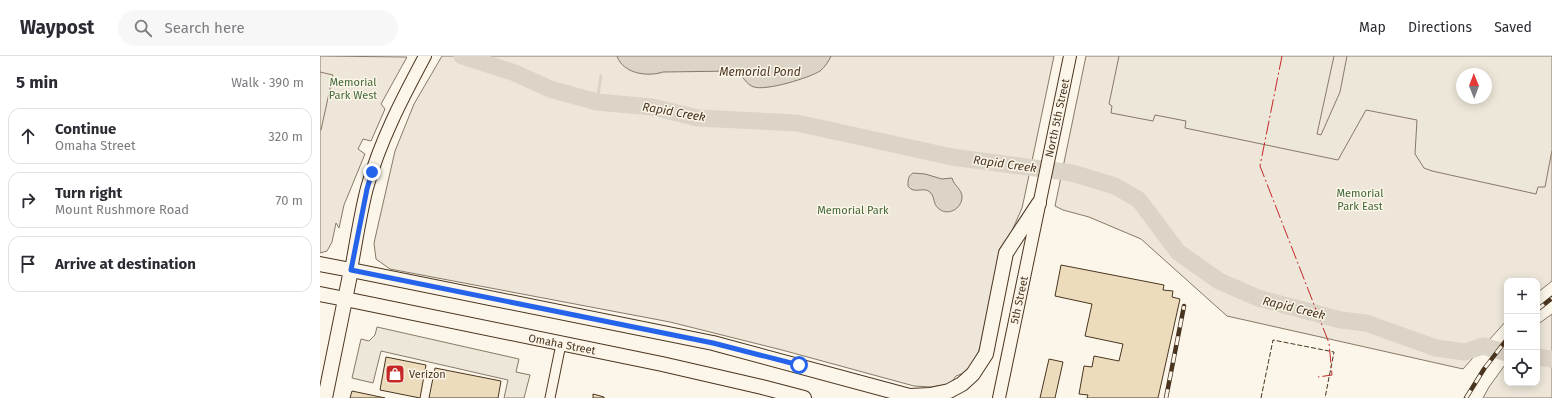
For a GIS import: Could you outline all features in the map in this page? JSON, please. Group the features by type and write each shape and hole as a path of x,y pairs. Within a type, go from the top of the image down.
{"main road":[{"path":"325,398 367,189 390,126 425,56"},
{"name":"North 5th Street","path":"1039,203 1070,56"},
{"path":"320,264 713,343 913,397 949,391 962,384 973,374 982,361 986,354 1006,253 1039,203"},
{"name":"5th Street","path":"999,398 1039,203"},
{"name":"Omaha Street","path":"320,294 662,364 776,394 804,398"}],"street":[{"path":"550,398 561,344"}],"green space":[{"name":"Memorial Park West","path":"320,56 407,57 381,104 385,109 371,141 363,139 358,149 365,154 344,205 339,228 336,223 332,242 327,251 320,253"},
{"name":"Memorial Park","path":"442,56 1054,56 1022,208 1003,251 983,338 974,362 964,373 956,376 950,384 931,387 914,386 782,350 670,322 390,269 376,259 374,243 395,151 414,104"},
{"name":"Memorial Park East","path":"1086,56 1552,56 1552,281 1540,291 1540,278 1504,278 1504,323 1463,369 1227,316 1141,239 1089,217 1063,210 1055,206"},
{"path":"1552,314 1552,398 1483,398 1504,366 1504,386 1540,386 1540,323"}],"shaded area":[{"path":"1119,56 1334,56 1317,134 1321,135 1340,92 1347,56 1552,56 1552,150 1545,187 1538,187 1536,194 1424,168 1415,154 1417,120 1366,110 1338,160 1185,128 1186,121 1155,115 1153,121 1111,113 1112,106 1109,104"},
{"path":"320,72 333,75 321,130 320,130"},
{"path":"377,327 519,359 516,372 530,375 524,398 504,398 508,380 381,351 373,383 352,378 361,339 369,341 375,335"}],"water":[{"name":"Memorial Pond","path":"617,56 831,56 824,68 814,74 777,86 760,88 751,86 736,71 663,72 650,74 637,73 625,67"},
{"path":"913,173 925,174 942,179 952,178 962,194 960,205 950,212 942,211 936,206 930,192 927,190 910,189 908,186 909,178"}],"building":[{"path":"1061,265 1164,285 1163,290 1173,291 1172,297 1180,299 1158,398 1087,398 1088,395 1079,394 1084,366 1092,367 1094,356 1119,361 1123,344 1085,336 1092,304 1055,296"},
{"path":"386,357 426,365 420,398 380,390"},
{"path":"1049,359 1063,362 1055,398 1040,398"},
{"path":"435,368 501,381 498,398 429,398"},
{"path":"352,391 385,398 350,398"},
{"path":"593,394 604,397 604,398 593,398"}],"waterway":[{"name":"Rapid Creek","path":"462,56 515,73 550,89 597,102 652,107 698,118 797,123 952,157 1072,173 1115,186 1139,200 1178,252 1219,281 1258,298 1341,320 1366,323 1436,348 1465,352 1483,346 1504,352"},
{"path":"597,102 601,76"},
{"name":"Rapid Creek","path":"1540,357 1552,359"}],"railway":[{"path":"1540,308 1552,298"},
{"path":"1166,398 1184,306"},
{"path":"1466,398 1484,369 1504,343"}],"fence":[{"path":"1261,398 1273,340 1334,352 1325,398"}],"power":[{"path":"1282,56 1260,166 1329,343 1332,375 1318,377"}],"place":[{"name":"Verizon","path":"395,374"}],"route":[{"path":"372,172 367,189 351,270 713,343 799,365"}]}
